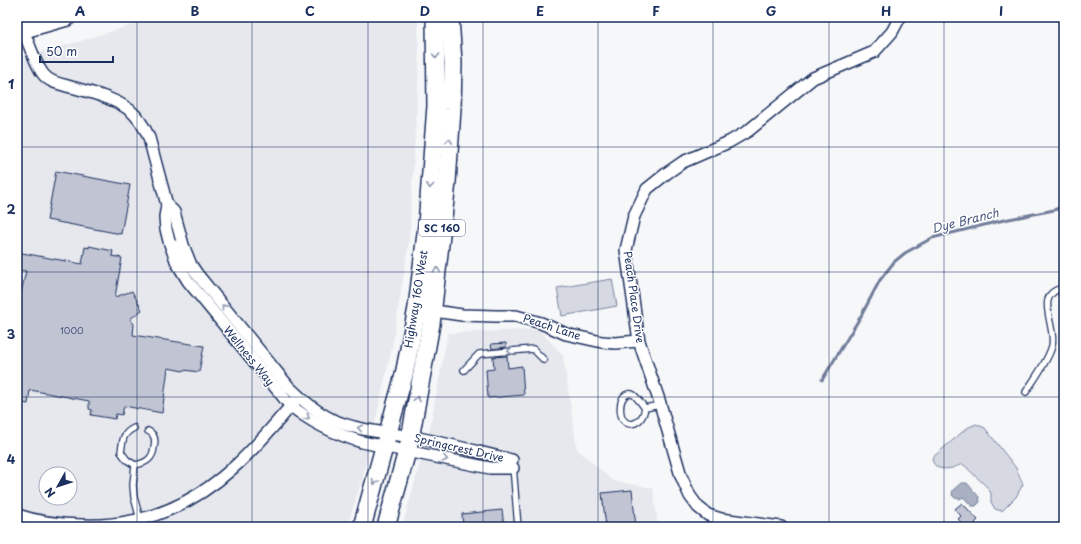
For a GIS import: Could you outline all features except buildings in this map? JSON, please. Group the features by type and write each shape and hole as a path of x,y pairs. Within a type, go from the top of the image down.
{"main road":[{"path":"20,30 67,17"},
{"name":"Highway 160 West","path":"424,310 427,225 436,106 435,17"},
{"name":"Highway 160 West","path":"386,527 404,375 424,310 447,182 452,109 453,63 450,17"},
{"name":"Highway 160 West","path":"362,527 397,442"}],"street":[{"name":"Peach Place Drive","path":"781,527 721,519 708,515 698,507 690,496 680,476 660,405 639,341 626,250 634,216 647,189 683,162 729,142 748,131 814,78 874,52 892,32 900,17"},
{"name":"Wellness Way","path":"20,30 44,75 53,82 90,92 123,104 135,114 146,130 167,205 165,217 166,229 180,269 267,360 299,397 310,406 331,419 364,429 397,442"},
{"name":"Wellness Way","path":"167,205 174,212 183,245 205,294 223,323 291,406 307,418 332,432 348,438 397,442"},
{"name":"Peach Lane","path":"424,310 476,315 516,316 541,323 566,334 602,342 615,343 639,341"},
{"path":"17,515 50,522 98,526 140,519 164,512 191,499 210,487 233,469 299,397"},
{"name":"Springcrest Drive","path":"397,442 512,464"}],"lane":[{"path":"169,241 176,244 184,264 197,274"},
{"path":"1026,392 1048,356 1052,344 1047,300 1053,292 1060,288 1064,288"},
{"path":"223,323 235,328 249,346 267,360"},
{"path":"464,370 479,354 533,349 544,360"},
{"path":"632,394 645,408 640,420 627,423 624,421 622,415 621,401 624,397 632,394"},
{"path":"645,408 660,405"},
{"path":"134,428 128,431 123,437 121,452 127,460 135,465 142,464 149,459 153,453 155,442 154,435 148,430"},
{"name":"Springcrest Drive","path":"512,464 518,527"},
{"path":"135,465 133,485 134,497 140,519"}],"shaded area":[{"path":"158,17 418,17 419,65 409,242 392,347 363,476 347,527 211,527 183,522 176,527 17,527 17,58 77,42"},
{"path":"612,279 617,306 562,316 557,288"},
{"path":"539,330 563,355 577,449 613,481 653,488 658,527 402,527 429,432 448,333"},
{"path":"976,424 985,428 1016,468 1023,484 1016,497 1002,511 995,509 991,502 991,494 989,489 964,465 949,469 942,469 936,467 933,462 932,458 967,428"}],"water":[{"path":"961,483 967,483 979,497 980,502 976,506 972,506 963,497 960,499 955,498 952,495 953,490"}],"waterway":[{"name":"Dye Branch","path":"822,380 861,316 880,280 894,262 905,253 932,238 1004,220 1054,210 1064,206"}]}
